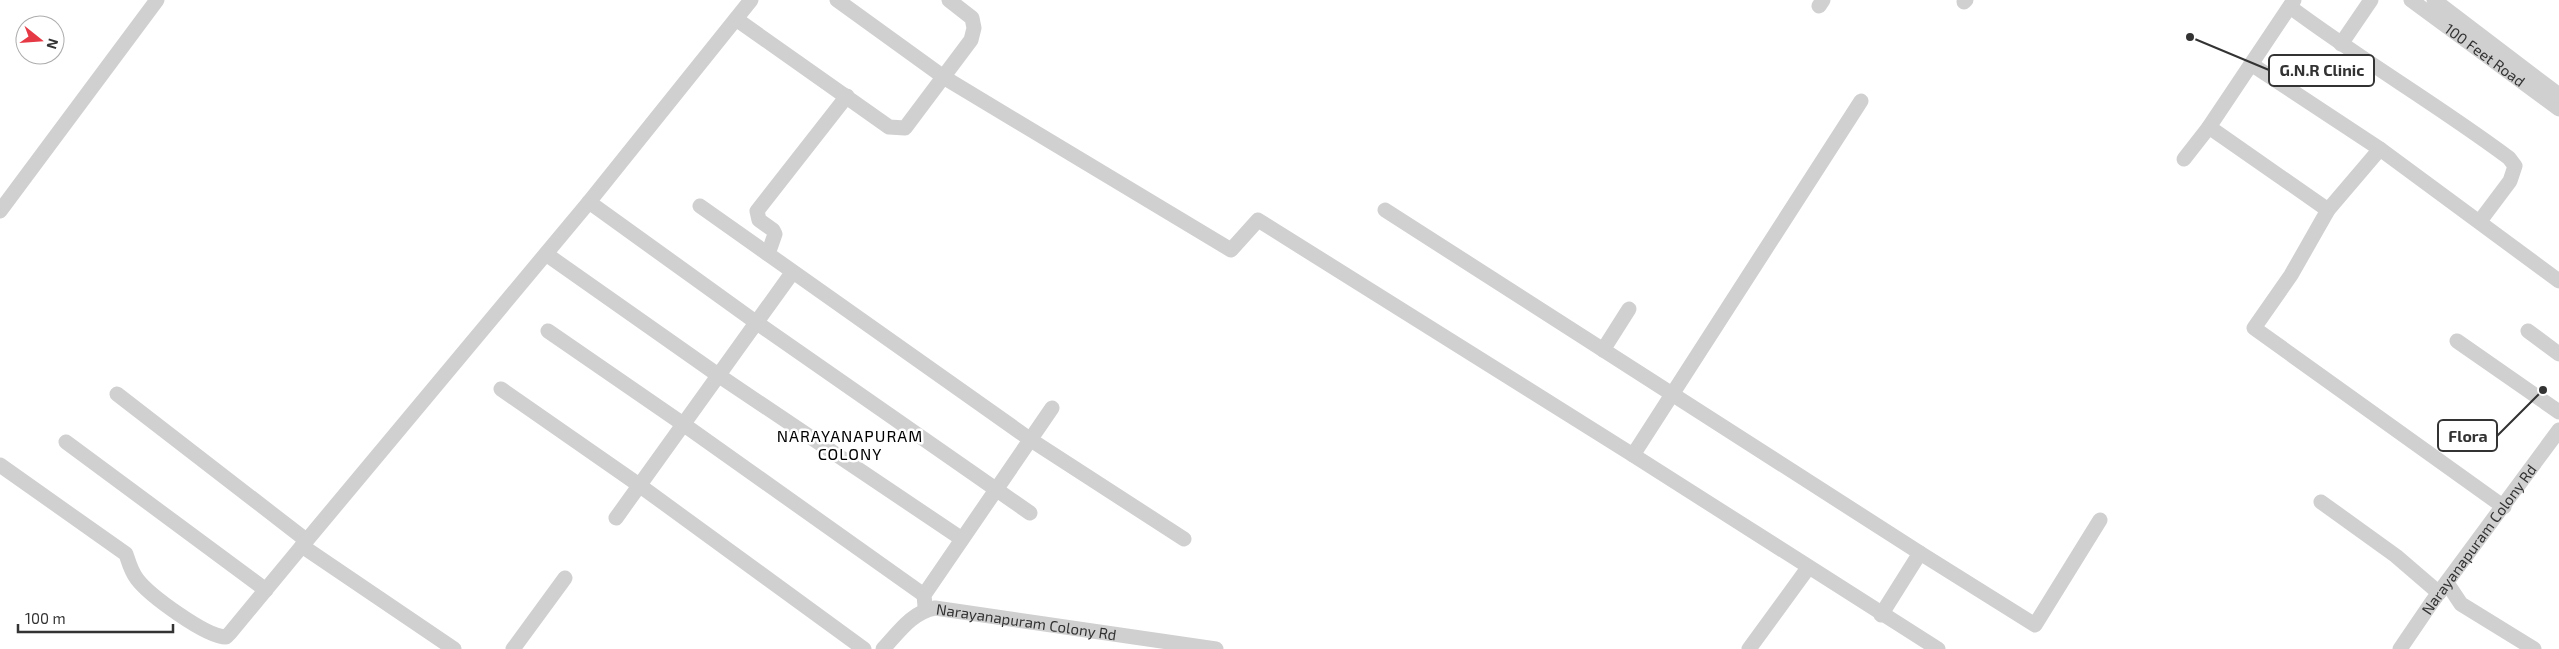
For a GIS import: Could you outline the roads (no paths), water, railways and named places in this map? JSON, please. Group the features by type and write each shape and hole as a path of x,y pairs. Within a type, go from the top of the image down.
{"street":[{"path":"0,211 157,0"},
{"path":"0,466 126,554 130,568 138,580 204,631 226,637 589,202 751,0"},
{"path":"837,0 944,78 1231,250 1258,220 1938,649"},
{"path":"736,19 889,127 905,128 971,40 974,28 972,18 949,0"},
{"path":"2342,44 2371,0"},
{"name":"100 Feet Road","path":"2411,0 2559,109"},
{"name":"100 Feet Road","path":"2434,0 2559,95"},
{"path":"2184,159 2209,127 2292,4 2342,44 2456,119 2509,158 2515,166 2510,181 2480,221"},
{"path":"2251,64 2380,150 2480,221 2559,281"},
{"path":"768,254 775,234 773,230 759,220 757,211 847,96"},
{"path":"1633,455 1670,394 1861,101"},
{"path":"2209,127 2328,210"},
{"path":"2380,150 2328,210 2291,274 2254,328 2504,507"},
{"path":"589,202 757,323 1030,513"},
{"path":"700,206 792,273 1031,440 1184,539"},
{"path":"1386,210 1670,394 2035,625 2100,520"},
{"path":"546,254 718,375 962,539"},
{"path":"616,518 792,273"},
{"path":"1603,350 1629,309"},
{"path":"548,331 683,424 925,602 962,539 998,490 1052,408"},
{"path":"2528,331 2559,354"},
{"path":"2457,341 2559,412"},
{"path":"501,389 639,485 864,649"},
{"path":"117,394 304,543 454,649"},
{"name":"Narayanapuram Colony Rd","path":"2400,649 2439,593 2556,440"},
{"path":"66,442 266,590"},
{"path":"2321,502 2396,556 2439,593 2461,604 2534,649"},
{"path":"1881,614 1920,553"},
{"path":"1749,649 1808,568"},
{"path":"514,649 565,578"},
{"path":"2439,593 2461,604"},
{"name":"Narayanapuram Colony Rd","path":"883,649 925,602 935,608 1216,649"}],"place":[{"name":"G.N.R Clinic","path":"2190,37"},
{"name":"Flora","path":"2543,390"}],"district":[{"name":"NARAYANAPURAM COLONY","path":"850,444"}]}
